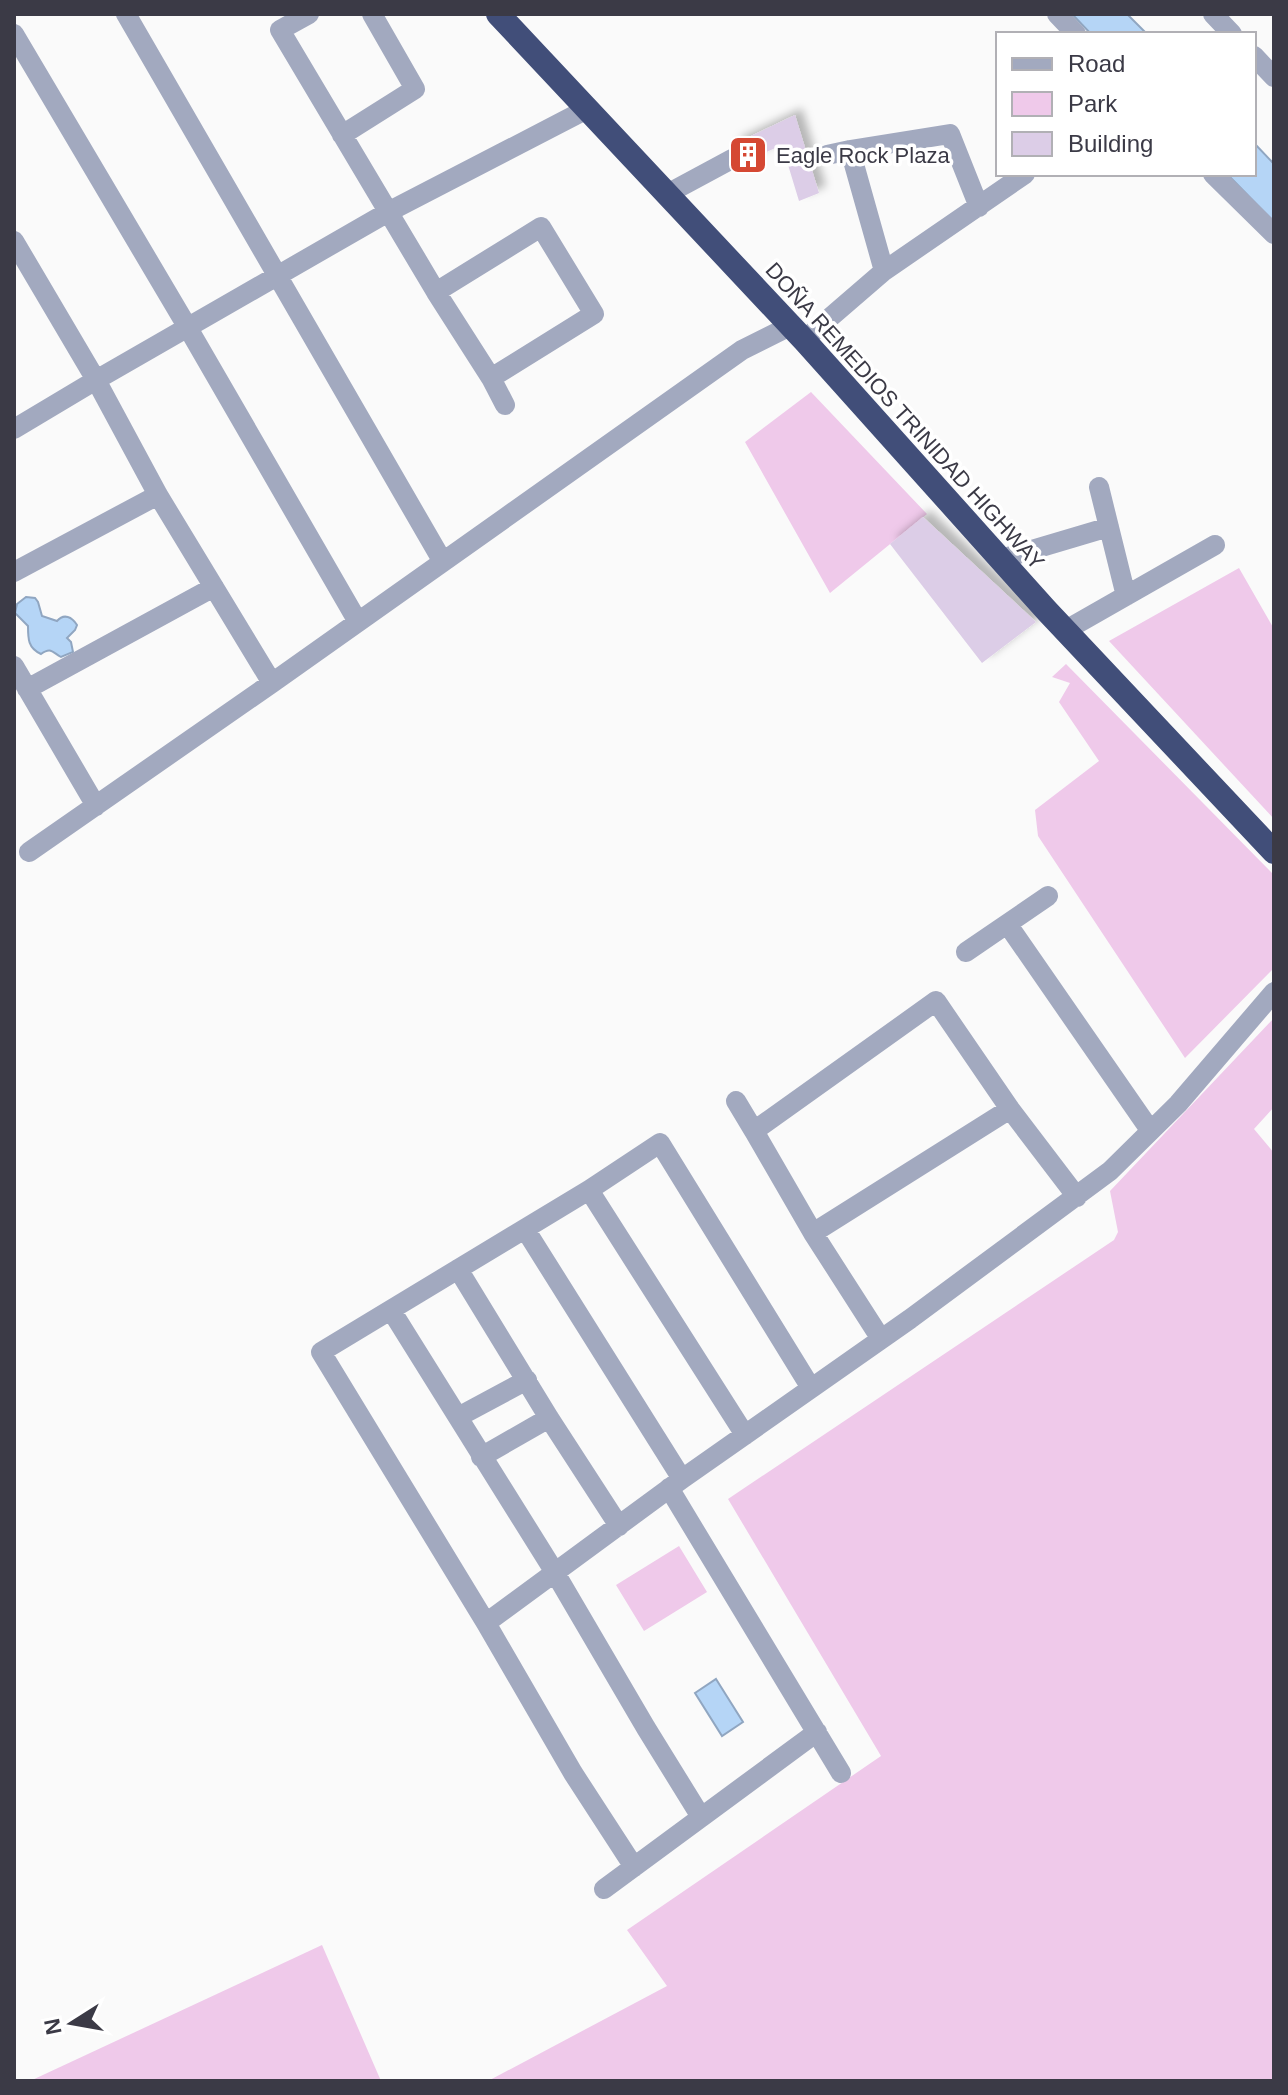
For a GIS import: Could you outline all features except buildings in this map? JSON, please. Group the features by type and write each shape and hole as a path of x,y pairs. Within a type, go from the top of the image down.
{"highway":[{"name":"DOÑA REMEDIOS TRINIDAD HIGHWAY","path":"498,14 797,333 1006,565 1274,852"}],"street":[{"path":"126,14 443,562"},
{"path":"309,14 280,30 505,405"},
{"path":"342,135 415,89 372,14"},
{"path":"1057,14 1074,32"},
{"path":"1213,14 1230,32"},
{"path":"14,34 358,622"},
{"path":"1256,58 1274,77"},
{"path":"14,429 390,211 587,109"},
{"path":"827,155 950,134 979,207"},
{"path":"850,150 884,271"},
{"path":"667,194 732,159"},
{"path":"29,852 742,350 797,333 1022,176"},
{"path":"1215,176 1274,234"},
{"path":"436,292 541,227 594,314 491,378"},
{"path":"14,241 96,380 158,495 272,683"},
{"path":"1099,487 1126,596"},
{"path":"14,572 158,495"},
{"path":"1006,565 1110,533"},
{"path":"1066,630 1215,545"},
{"path":"27,689 214,587"},
{"path":"14,666 96,806"},
{"path":"966,952 1048,896"},
{"path":"1008,925 1150,1130"},
{"path":"486,1623 1110,1171 1178,1104 1274,992"},
{"path":"754,1131 936,1001 1010,1109 1077,1197"},
{"path":"736,1101 813,1233 881,1339"},
{"path":"813,1233 1010,1109"},
{"path":"634,1867 573,1773 321,1352 589,1190 660,1143 811,1388"},
{"path":"589,1190 745,1435"},
{"path":"525,1229 841,1773"},
{"path":"458,1269 619,1526"},
{"path":"391,1310 554,1571 701,1817"},
{"path":"458,1417 527,1380"},
{"path":"481,1457 549,1418"},
{"path":"604,1889 817,1732"}],"green space":[{"path":"811,392 927,514 830,593 745,442"},
{"path":"1239,568 1274,629 1274,819 1109,641"},
{"path":"1066,664 1274,875 1274,968 1185,1058 1038,836 1035,810 1099,761 1059,702 1070,683 1052,677"},
{"path":"1274,1018 1274,1107 1254,1129 1274,1153 1274,2081 488,2081 667,1986 627,1930 881,1756 728,1499 1114,1240 1118,1232 1110,1191"},
{"path":"679,1546 707,1592 644,1631 616,1585"},
{"path":"322,1945 381,2081 30,2081"}],"water":[{"path":"1072,14 1127,14 1145,32 1089,32"},
{"path":"1256,145 1274,164 1274,222 1229,176 1256,176"},
{"path":"26,597 35,598 42,616 57,621 68,617 75,622 75,630 67,638 73,652 61,657 51,651 41,654 33,649 28,626 15,613 17,604"},
{"path":"716,1679 743,1722 722,1736 695,1693"}],"place":[{"name":"Eagle Rock Plaza","path":"748,155"}]}
